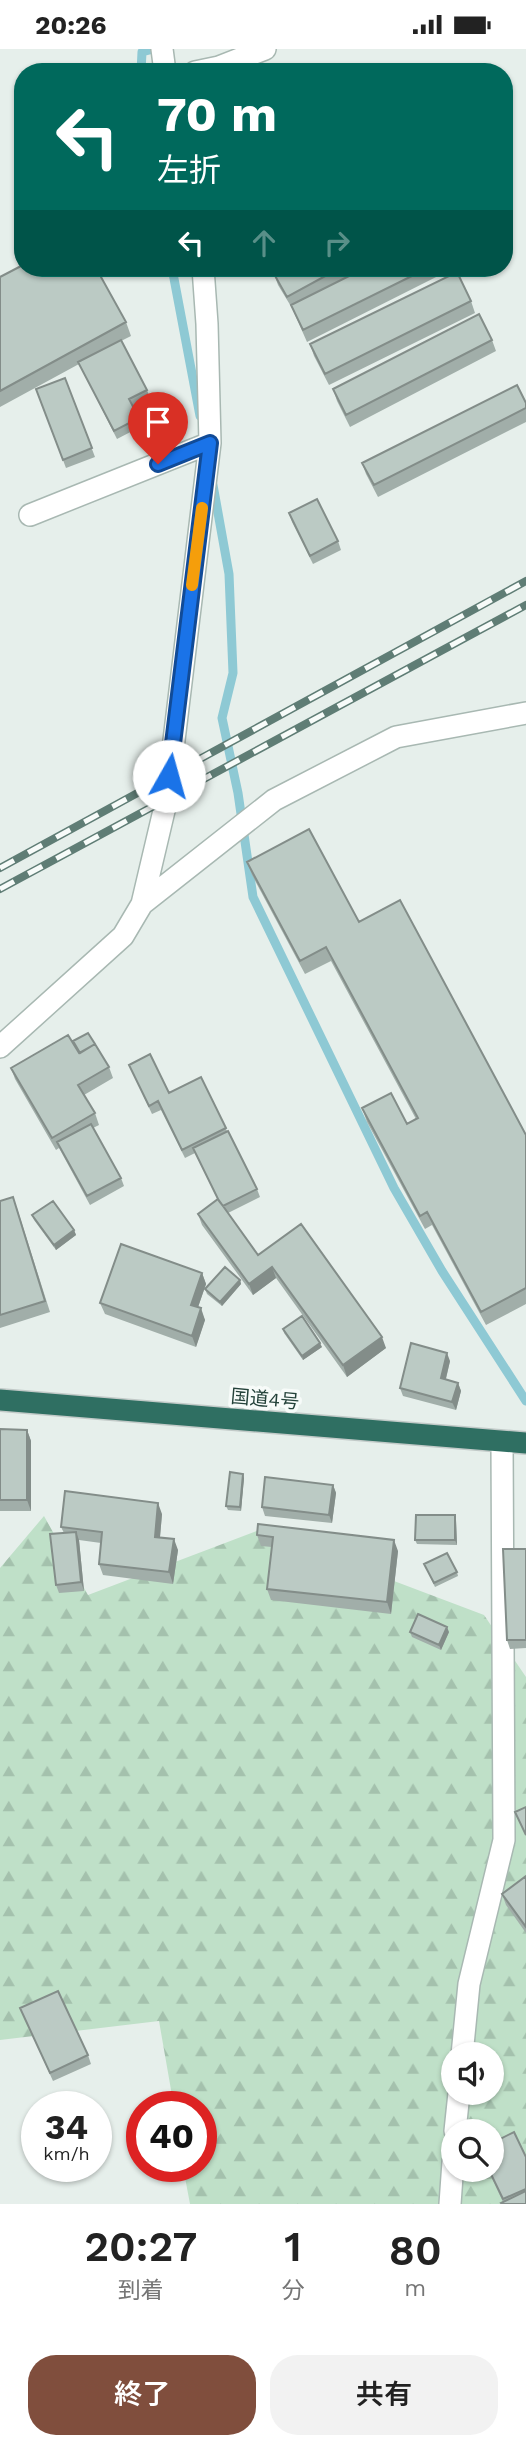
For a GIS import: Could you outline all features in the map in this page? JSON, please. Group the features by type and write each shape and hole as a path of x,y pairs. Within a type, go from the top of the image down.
{"highway":[{"name":"国道4号","path":"0,1400 526,1443"}],"street":[{"path":"229,63 265,49"},
{"path":"0,1047 123,936 142,904 167,798 210,443 204,277"},
{"path":"30,515 210,443"},
{"path":"142,904 274,800 396,737 526,713"},
{"path":"463,2042 469,1984 504,1840 502,1442"},
{"path":"450,2204 452,2182"}],"green space":[{"path":"44,1516 88,1595 259,1530 484,1615 526,1677 526,2204 190,2204 186,2182 217,2182 217,2091 171,2091 159,2021 0,2040 0,1568"}],"building":[{"path":"14,270 14,277 101,277 126,322 0,391 0,277"},
{"path":"276,277 324,277 287,297"},
{"path":"347,277 410,277 303,330 291,305"},
{"path":"447,277 459,277 471,301 325,374 310,344"},
{"path":"479,314 492,340 346,415 333,389"},
{"path":"121,340 147,390 129,399 139,418 114,431 78,362"},
{"path":"65,378 92,448 63,460 36,389"},
{"path":"517,385 526,408 374,485 362,463"},
{"path":"317,499 338,541 310,556 289,513"},
{"path":"309,829 359,922 400,900 526,1135 526,1288 481,1312 427,1212 420,1216 362,1108 391,1093 407,1124 418,1118 326,947 300,961 247,862"},
{"path":"88,1033 95,1044 80,1053 73,1041"},
{"path":"68,1035 79,1053 95,1044 109,1067 78,1085 95,1113 52,1138 11,1068"},
{"path":"150,1054 169,1093 201,1077 226,1128 182,1150 158,1101 149,1106 129,1065"},
{"path":"91,1124 121,1178 87,1196 57,1142"},
{"path":"228,1131 257,1189 223,1206 193,1148"},
{"path":"13,1197 45,1301 0,1315 0,1201"},
{"path":"218,1199 258,1255 301,1224 382,1337 343,1365 272,1267 249,1284 198,1214"},
{"path":"53,1201 74,1230 54,1245 32,1215"},
{"path":"121,1244 202,1273 191,1305 201,1308 192,1336 100,1303"},
{"path":"225,1267 240,1280 220,1302 205,1289"},
{"path":"302,1316 320,1343 302,1356 283,1329"},
{"path":"411,1343 447,1353 441,1378 458,1383 452,1402 400,1388"},
{"path":"0,1429 27,1430 27,1500 0,1500"},
{"path":"230,1472 243,1474 240,1507 226,1506"},
{"path":"265,1477 333,1485 329,1515 262,1507"},
{"path":"65,1491 158,1503 155,1537 174,1539 169,1572 99,1564 102,1532 61,1527"},
{"path":"416,1515 455,1515 455,1540 415,1540"},
{"path":"258,1524 394,1540 387,1602 267,1589 273,1537 257,1535"},
{"path":"76,1532 81,1582 56,1585 50,1534"},
{"path":"503,1549 526,1549 526,1640 507,1640"},
{"path":"447,1553 457,1572 434,1583 424,1564"},
{"path":"418,1614 447,1627 439,1645 410,1632"},
{"path":"526,1807 526,1835 515,1812"},
{"path":"526,1876 526,1927 502,1894"},
{"path":"58,1991 88,2055 50,2073 20,2008"},
{"path":"514,2132 526,2157 526,2189 503,2199 495,2182 504,2182 504,2137"},
{"path":"526,2191 526,2204 501,2203"}],"waterway":[{"path":"141,63 142,52 153,49"},
{"path":"174,277 200,416"},
{"path":"213,485 229,574 233,673 222,718 238,793 253,897 394,1188 442,1271 526,1401"}],"railway":[{"path":"0,868 526,581"},
{"path":"0,889 526,605"}],"slow traffic":[{"path":"192,585 202,508"}],"route":[{"path":"158,464 210,443 169,776"}]}
